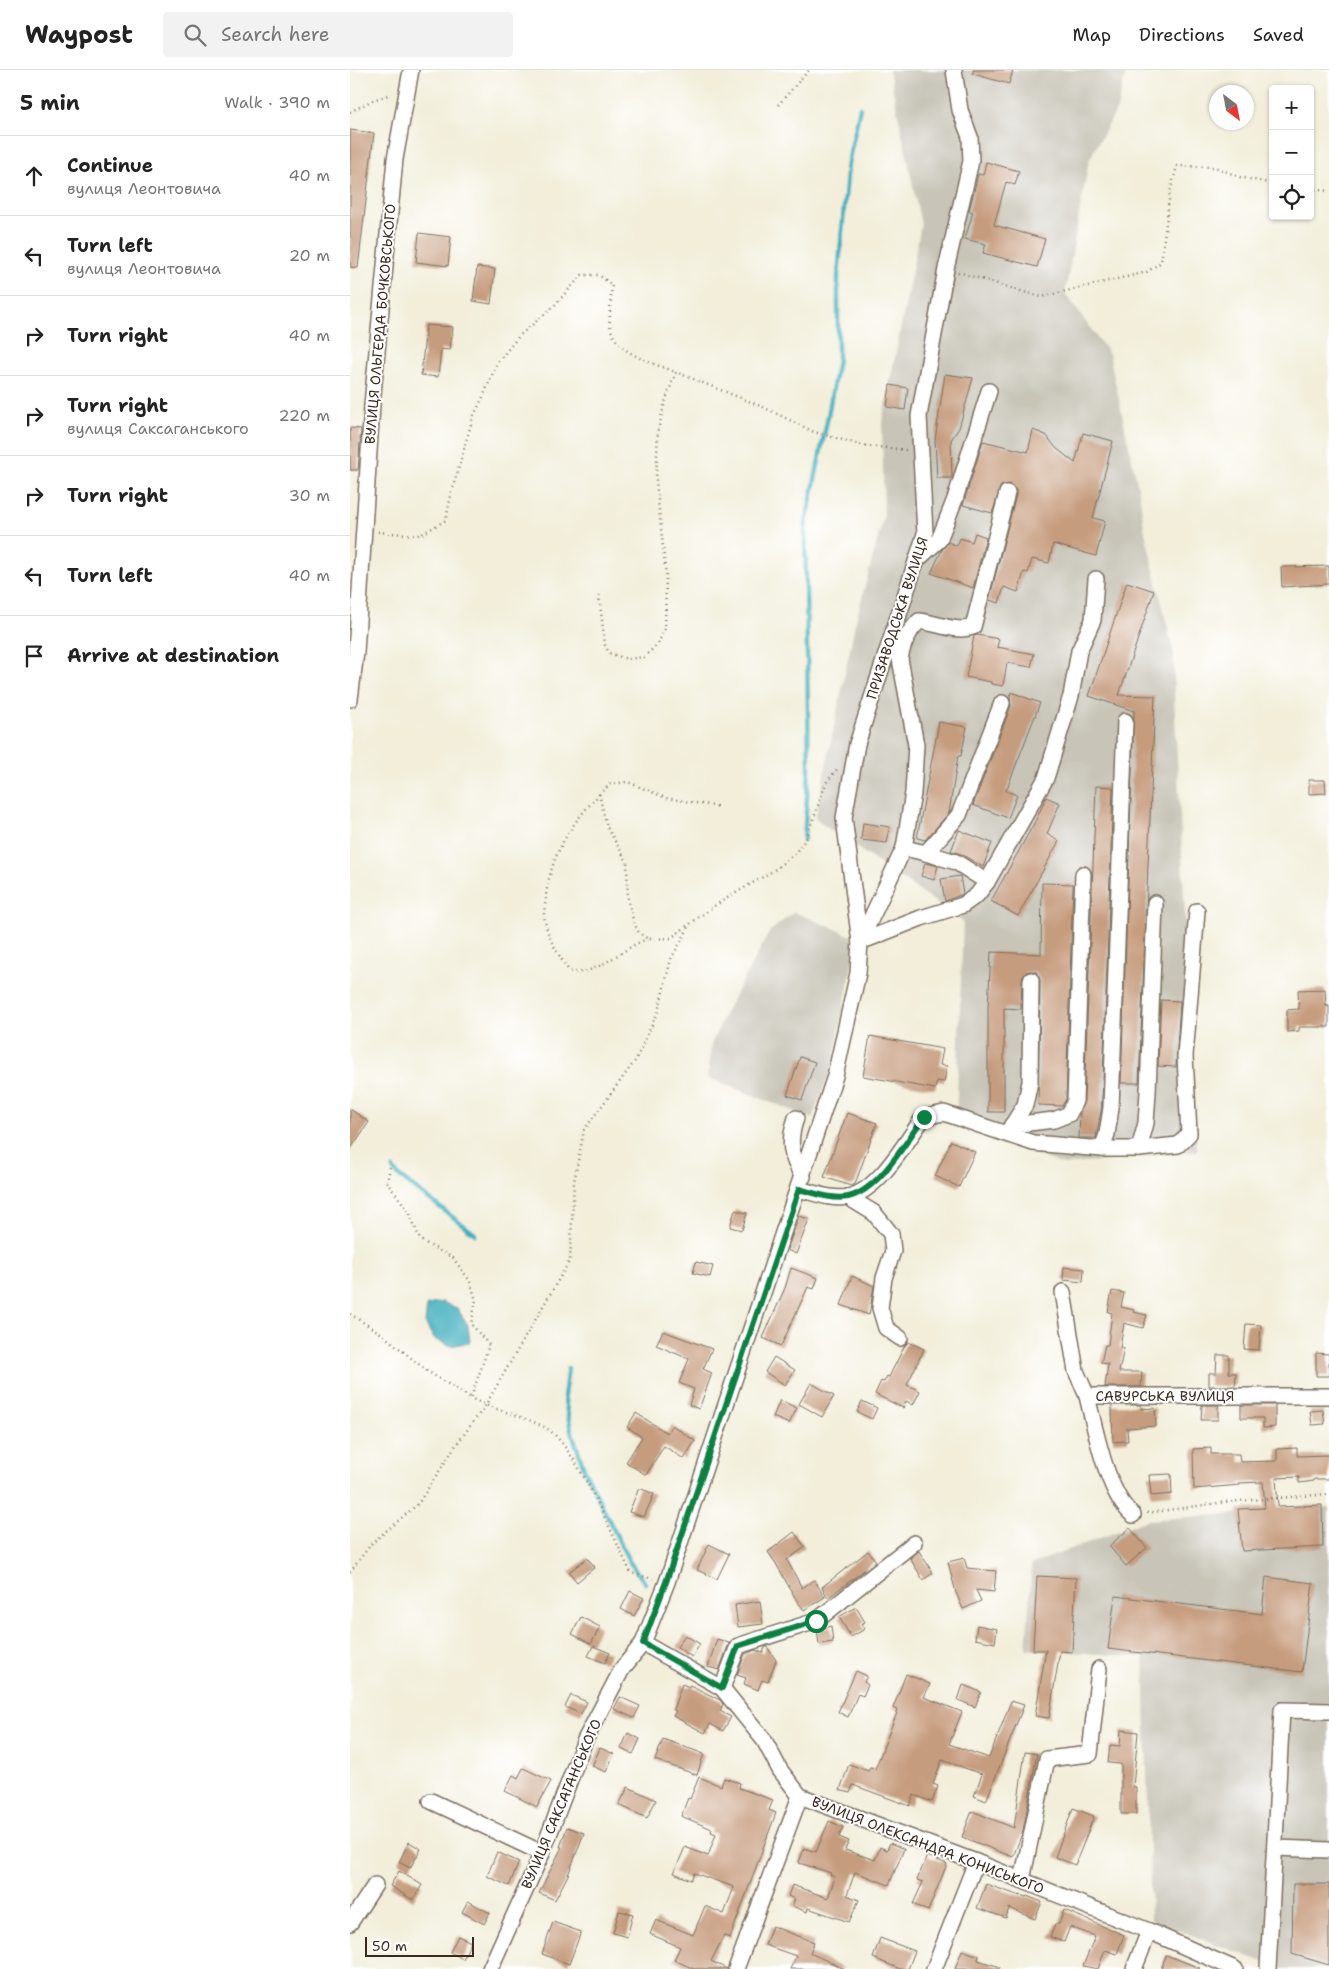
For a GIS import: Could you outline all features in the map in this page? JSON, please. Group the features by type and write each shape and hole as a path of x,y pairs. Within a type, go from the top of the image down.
{"street":[{"name":"ВУЛИЦЯ ОЛЬГЕРДА БОЧКОВСЬКОГО","path":"350,699 356,652 372,405 394,168 411,70"},
{"name":"ПРИЗАВОДСЬКА ВУЛИЦЯ","path":"836,1076 858,973 860,942 844,818 857,744 925,534 919,416 946,269 971,162 970,137 960,110 954,70"},
{"path":"918,559 939,540 955,499 989,391"},
{"path":"860,942 904,848 912,793 916,745 900,659 902,647 911,629 919,621 932,622 962,631 973,627 1007,492"},
{"path":"860,942 921,918 963,906 977,895 987,882 1046,778 1071,696 1079,651 1093,620 1096,579"},
{"path":"896,625 911,629"},
{"path":"926,852 959,814 1002,703"},
{"path":"1102,1149 1107,1134 1111,1108 1125,721"},
{"path":"904,848 926,852 956,862 987,882"},
{"path":"1009,1130 1054,1120 1068,1114 1075,1100 1083,874"},
{"path":"1140,1149 1146,1123 1148,1092 1154,903"},
{"path":"796,1118 791,1133 792,1151 801,1183 827,1197 848,1197 867,1188 878,1178 924,1117 944,1113 1009,1130 1033,1143 1102,1149 1140,1149 1178,1145 1189,1134 1185,1056 1197,911"},
{"path":"1009,1130 1025,1105 1030,1082 1031,980"},
{"name":"ВУЛИЦЯ САКСАГАНСЬКОГО","path":"490,1969 542,1853 585,1740 622,1670 643,1643 666,1582 836,1076"},
{"path":"848,1197 874,1213 891,1234 892,1251 884,1278 880,1308 886,1328 900,1338"},
{"path":"1063,1292 1076,1371 1087,1396"},
{"name":"САВУРСЬКА ВУЛИЦЯ","path":"1133,1514 1121,1502 1103,1460 1087,1396 1329,1396"},
{"path":"722,1688 738,1646 816,1621 914,1543"},
{"name":"ВУЛИЦЯ ОЛЕКСАНДРА КОНИСЬКОГО","path":"643,1643 722,1688 764,1740 780,1770 800,1796 1022,1880 1149,1931 1235,1969"},
{"path":"1022,1880 1046,1759 1090,1754 1099,1669"},
{"path":"1268,1969 1282,1710 1329,1711"},
{"path":"736,1969 800,1796"},
{"path":"430,1801 542,1853"},
{"path":"1275,1848 1329,1850"},
{"path":"934,1969 976,1862"},
{"path":"350,1923 374,1885"},
{"path":"1134,1969 1149,1931"}],"path":[{"path":"778,105 809,70"},
{"path":"350,112 382,96 408,90"},
{"path":"946,269 1041,297 1147,272 1161,262 1170,192 1177,166 1215,167 1240,177 1269,183"},
{"path":"1314,189 1329,191"},
{"path":"364,530 420,535 446,520 450,495 473,417 497,363 519,336 552,308 582,276 599,275 612,285 610,325 614,338 631,354 763,407 814,432 861,445 920,451"},
{"path":"599,595 605,644 609,653 627,659 644,657 658,644 665,628 666,576 656,481 658,430 676,372"},
{"path":"720,806 666,798 628,782 610,784 599,794 572,826 562,843 552,867 547,887 544,914 548,931 554,946 569,971 576,974 592,970 636,942 648,939 671,938 714,906 773,871 795,853 806,839 826,783 844,762 853,766"},
{"path":"599,794 607,827 627,862 628,901 634,923 639,933 648,939"},
{"path":"350,1572 372,1542 418,1504 454,1448 485,1406 570,1260 574,1182 584,1130 635,1062 658,1012 671,958 690,925"},
{"path":"390,1168 388,1183 409,1211 420,1240 453,1258 470,1280 476,1300 471,1324 489,1345 471,1398"},
{"path":"350,1314 382,1334 427,1371 471,1398 485,1406 546,1428 563,1443 584,1478 631,1573 666,1582"},
{"path":"1133,1514 1225,1502 1329,1494"}],"shaded area":[{"path":"889,70 1126,70 1117,109 1089,160 1065,293 1109,354 1140,497 1144,528 1174,655 1174,697 1197,1151 1064,1165 956,1126 963,921 815,819 855,624 884,515 882,422 921,225"},
{"path":"794,912 857,938 833,1065 812,1118 708,1078 711,1045 725,1013 770,931"},
{"path":"1329,1507 1329,1969 1282,1969 1151,1920 1144,1657 1026,1649 1032,1564 1147,1520"}],"water":[{"path":"442,1302 457,1308 468,1325 470,1342 451,1346 434,1339 425,1323 427,1305"}],"building":[{"path":"973,70 1013,70 1009,84 973,74"},
{"path":"350,130 374,133 358,268 350,267"},
{"path":"986,162 1019,171 1015,185 1006,182 994,225 1045,239 1037,267 983,253 986,244 965,239 973,212 969,211 978,174 983,175"},
{"path":"419,233 451,237 448,266 416,262"},
{"path":"477,267 495,269 491,304 473,301"},
{"path":"426,325 453,327 450,350 441,349 438,377 421,375"},
{"path":"945,374 973,378 959,428 951,440 952,478 937,478 935,440"},
{"path":"890,385 908,388 905,410 887,407"},
{"path":"350,428 361,429 358,470 350,470"},
{"path":"1033,430 1046,435 1056,448 1075,463 1083,433 1113,441 1093,518 1105,521 1096,556 1053,544 1049,563 1032,559 1028,573 1024,572 1018,592 1004,587 999,603 989,600 1016,490 1009,484 1001,486 992,513 963,505 983,441 1028,452"},
{"path":"975,533 986,537 973,588 931,573 948,542 957,546 960,538 972,542"},
{"path":"1329,566 1329,584 1282,587 1281,567"},
{"path":"1127,582 1154,591 1119,695 1155,696 1139,1083 1121,1083 1134,711 1089,696"},
{"path":"974,636 999,639 997,647 1034,654 1031,667 1007,663 1003,686 966,677"},
{"path":"1011,692 1040,703 1006,791 1017,795 1008,818 973,805 1011,706"},
{"path":"939,722 967,727 961,756 958,756 949,813 925,840 917,838"},
{"path":"1309,780 1325,780 1326,793 1309,794"},
{"path":"1096,786 1113,787 1103,1082 1101,1111 1096,1138 1079,1138 1080,1112 1084,1101"},
{"path":"1046,797 1060,803 1047,834 1059,841 1018,916 991,901 1036,820"},
{"path":"863,823 890,827 887,843 861,840"},
{"path":"959,830 992,843 983,867 961,854 951,851"},
{"path":"925,863 938,866 934,880 921,876"},
{"path":"960,876 963,894 945,901 941,879"},
{"path":"1042,883 1073,884 1066,1099 1062,1106 1038,1105 1040,980 1036,972 1031,971 1026,972 1022,979 1021,1009 1004,1008 1004,1112 988,1112 988,1008 991,952 1041,954"},
{"path":"1325,989 1326,1006 1329,1006 1329,1027 1299,1027 1299,1031 1287,1032 1287,1010 1299,1009 1298,990"},
{"path":"1161,1000 1180,1001 1176,1067 1158,1066"},
{"path":"870,1036 943,1049 940,1065 947,1066 944,1082 937,1081 935,1089 863,1076"},
{"path":"800,1057 815,1062 802,1100 787,1095"},
{"path":"350,1109 369,1122 350,1150"},
{"path":"847,1113 877,1123 855,1184 851,1186 824,1177"},
{"path":"951,1141 975,1152 959,1187 935,1176"},
{"path":"735,1210 747,1213 742,1230 730,1227"},
{"path":"799,1216 809,1219 796,1254 787,1250"},
{"path":"696,1262 713,1266 710,1277 693,1273"},
{"path":"1064,1267 1084,1269 1083,1282 1063,1280"},
{"path":"791,1268 818,1278 814,1289 808,1287 781,1346 763,1338 785,1288"},
{"path":"852,1276 874,1286 869,1315 841,1305"},
{"path":"1112,1291 1124,1293 1121,1307 1147,1315 1143,1328 1124,1323 1120,1348 1124,1348 1119,1372 1142,1372 1141,1387 1105,1387 1108,1364 1101,1363 1105,1345 1108,1345 1112,1313 1108,1312"},
{"path":"1246,1324 1261,1325 1259,1350 1244,1349"},
{"path":"663,1331 712,1349 703,1369 712,1373 699,1409 689,1405 694,1389 679,1383 689,1359 656,1345"},
{"path":"908,1342 924,1349 907,1385 920,1391 913,1405 906,1401 903,1408 875,1394 881,1381 884,1382 887,1376 889,1377"},
{"path":"1316,1353 1329,1354 1329,1376 1316,1376"},
{"path":"1217,1355 1229,1355 1229,1373 1236,1373 1235,1386 1209,1386 1209,1373 1216,1373"},
{"path":"774,1357 795,1370 785,1385 765,1372"},
{"path":"811,1383 834,1396 822,1417 799,1404"},
{"path":"780,1400 797,1408 789,1424 773,1417"},
{"path":"862,1401 877,1408 872,1419 857,1412"},
{"path":"1112,1405 1141,1405 1141,1409 1155,1408 1156,1426 1127,1428 1128,1441 1113,1442"},
{"path":"1202,1405 1218,1405 1218,1420 1201,1420"},
{"path":"1241,1405 1275,1405 1275,1427 1263,1428 1263,1418 1241,1418"},
{"path":"1323,1410 1325,1424 1312,1425 1310,1411"},
{"path":"636,1413 667,1433 672,1425 695,1441 684,1459 664,1446 646,1475 626,1462 642,1437 627,1427"},
{"path":"1211,1448 1211,1454 1239,1454 1240,1462 1277,1461 1277,1449 1297,1448 1297,1456 1329,1455 1329,1479 1314,1479 1314,1481 1299,1483 1299,1477 1276,1478 1278,1507 1322,1505 1323,1547 1242,1551 1238,1509 1265,1508 1263,1482 1194,1489 1193,1449"},
{"path":"1171,1474 1172,1494 1151,1496 1149,1475"},
{"path":"639,1488 654,1494 644,1517 629,1512"},
{"path":"1130,1528 1147,1548 1126,1566 1109,1546"},
{"path":"794,1532 805,1547 787,1560 802,1588 814,1580 825,1597 804,1610 768,1552"},
{"path":"709,1544 729,1554 717,1579 697,1570"},
{"path":"868,1551 876,1561 828,1598 822,1587"},
{"path":"919,1551 933,1573 923,1580 910,1558"},
{"path":"587,1558 595,1567 577,1582 569,1572"},
{"path":"964,1558 967,1568 996,1571 994,1592 976,1590 981,1601 963,1609 956,1593 948,1562"},
{"path":"1037,1576 1076,1578 1072,1652 1060,1651 1049,1718 1035,1716 1046,1650 1033,1650"},
{"path":"1266,1577 1313,1583 1302,1672 1108,1649 1115,1596 1262,1614"},
{"path":"630,1591 644,1598 634,1616 621,1609"},
{"path":"760,1601 763,1624 738,1627 735,1605"},
{"path":"856,1607 865,1622 861,1624 865,1629 851,1637 839,1617"},
{"path":"581,1617 600,1627 591,1644 572,1634"},
{"path":"977,1625 997,1629 995,1643 975,1639"},
{"path":"831,1626 833,1642 819,1644 817,1630"},
{"path":"685,1635 700,1644 692,1657 677,1647"},
{"path":"717,1639 729,1643 719,1670 708,1667"},
{"path":"593,1646 610,1653 605,1663 588,1656"},
{"path":"765,1647 767,1647 776,1660 768,1682 762,1680 758,1690 744,1684 746,1678 737,1675 745,1654 755,1650 763,1653"},
{"path":"856,1671 867,1676 864,1682 868,1685 863,1696 858,1694 848,1717 838,1712"},
{"path":"906,1674 930,1684 924,1697 962,1712 949,1744 989,1758 1011,1701 1024,1705 986,1801 974,1796 982,1774 942,1760 933,1784 938,1786 932,1802 914,1795 910,1806 853,1785 850,1793 840,1790 849,1764 868,1771 870,1767 875,1769 898,1710 893,1708"},
{"path":"682,1684 689,1687 690,1685 720,1700 723,1704 720,1711 731,1717 723,1731 710,1724 705,1733 673,1716 676,1711 673,1709"},
{"path":"963,1685 981,1692 975,1707 958,1700"},
{"path":"571,1695 587,1702 581,1714 565,1707"},
{"path":"620,1697 640,1706 634,1718 614,1709"},
{"path":"1121,1730 1138,1732 1133,1787 1136,1787 1136,1814 1121,1814 1121,1764 1108,1763 1110,1745 1120,1746"},
{"path":"628,1733 640,1739 633,1754 621,1749"},
{"path":"663,1739 704,1754 697,1775 655,1760"},
{"path":"600,1748 614,1754 606,1772 592,1766"},
{"path":"1025,1752 1037,1754 1023,1831 1013,1857 962,1837 972,1811 1014,1828"},
{"path":"523,1768 551,1781 537,1807 505,1791 513,1775 518,1778"},
{"path":"699,1777 721,1786 724,1778 740,1783 739,1788 773,1800 769,1810 776,1813 730,1938 724,1936 711,1961 727,1969 694,1969 674,1960 680,1947 650,1934 656,1920 693,1935 705,1906 724,1914 734,1887 694,1873 691,1880 674,1873 685,1847 708,1856 716,1834 711,1832 712,1829 681,1816"},
{"path":"628,1787 656,1800 647,1818 619,1805"},
{"path":"1073,1808 1094,1816 1075,1865 1055,1857"},
{"path":"829,1821 843,1827 839,1837 849,1841 845,1850 875,1860 880,1847 887,1850 890,1843 904,1849 889,1885 855,1872 847,1895 859,1900 849,1922 808,1908 807,1912 792,1906 795,1899 788,1896 792,1885 828,1898 835,1877 830,1875 831,1873 799,1863 804,1848 816,1852"},
{"path":"567,1827 584,1833 568,1875 555,1900 539,1893 562,1847 560,1847"},
{"path":"409,1842 421,1849 410,1868 399,1862"},
{"path":"497,1852 519,1862 509,1886 487,1876"},
{"path":"927,1856 947,1864 928,1911 913,1904 923,1882 917,1880"},
{"path":"399,1871 422,1885 413,1900 390,1886"},
{"path":"986,1884 1042,1902 1035,1919 1009,1908 1006,1918 977,1908"},
{"path":"1293,1884 1329,1884 1329,1965 1292,1954"},
{"path":"468,1901 490,1913 484,1924 462,1912"},
{"path":"1064,1910 1124,1935 1117,1954 1105,1950 1098,1969 1083,1966 1095,1936 1070,1927 1064,1942 1050,1937 1056,1923 1059,1924"},
{"path":"619,1911 633,1914 627,1937 613,1933"},
{"path":"553,1922 581,1932 569,1964 542,1954"},
{"path":"772,1926 814,1942 810,1953 845,1969 790,1969 796,1956 765,1945"},
{"path":"458,1936 471,1942 463,1959 450,1952"},
{"path":"880,1938 915,1951 908,1969 900,1969 873,1958"},
{"path":"962,1950 979,1956 978,1960 1000,1967 999,1969 955,1969"},
{"path":"1166,1955 1200,1968 1161,1969"}],"waterway":[{"path":"804,839 809,769 805,528 838,359 838,276 848,163 860,108"},
{"path":"393,1169 400,1177 475,1234"},
{"path":"568,1368 564,1396 571,1430 585,1471 629,1561 645,1583"}],"route":[{"path":"816,1621 738,1646 722,1688 643,1643 666,1582 799,1189 827,1197 848,1197 867,1188 878,1178 924,1117"}]}
